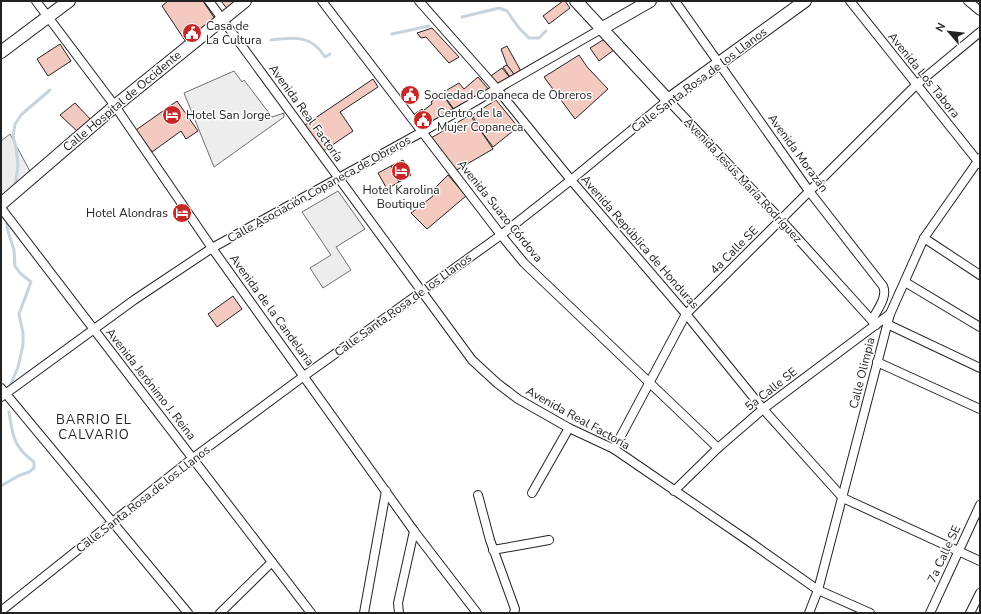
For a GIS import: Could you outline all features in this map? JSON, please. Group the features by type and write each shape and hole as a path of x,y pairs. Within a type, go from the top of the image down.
{"street":[{"name":"Avenida de la Candelaria","path":"36,1 115,106 212,248 414,531 477,613"},
{"path":"1,52 69,1"},
{"name":"Avenida Real Factoría","path":"209,1 472,360 484,372 518,399 569,428 614,450 818,590 870,613"},
{"name":"Calle Hospital de Occidente","path":"1,204 115,106 245,1"},
{"name":"Avenida Suazo Córdova","path":"322,1 524,263 649,384 718,448"},
{"name":"Avenida República de Honduras","path":"419,1 497,89 571,180 686,314 763,409 842,498"},
{"name":"Avenida Jesús María Rodríguez","path":"576,1 781,220 874,322"},
{"name":"Calle Asociación Copaneca de Obreros","path":"3,393 94,330 134,300 212,248 340,179 650,1"},
{"name":"Avenida Morazán","path":"675,1 809,191 883,286 885,290 884,295 874,322"},
{"name":"Calle Santa Rosa de los Llanos","path":"1,611 193,458 422,290 501,235 571,180 668,100 805,1"},
{"name":"Avenida Los Tabora","path":"850,1 979,161"},
{"path":"968,1 980,11"},
{"name":"4a Calle SE","path":"614,450 686,314 916,84 980,32"},
{"name":"Calle Olimpia","path":"809,613 818,590 890,314 924,238 979,161"},
{"name":"Avenida Jerónimo J. Reina","path":"1,208 312,613"},
{"path":"924,238 980,275"},
{"path":"905,282 980,327"},
{"name":"5a Calle SE","path":"674,491 718,448 763,409 874,322 890,314"},
{"path":"887,324 980,368"},
{"path":"878,362 980,409"},
{"path":"3,393 188,613"},
{"path":"532,493 569,428"},
{"path":"364,613 386,491"},
{"path":"478,495 493,550 515,609 514,612"},
{"path":"842,498 980,561"},
{"name":"7a Calle SE","path":"930,613 980,505"},
{"path":"400,613 398,603 414,531"},
{"path":"493,550 549,540"},
{"path":"220,613 272,562"},
{"path":"970,613 980,593"}],"shaded area":[{"path":"234,71 242,82 244,80 272,117 284,113 284,117 214,167 184,93"},
{"path":"10,134 32,175 1,201 1,141"},
{"path":"338,191 365,229 336,247 351,270 323,288 310,268 331,255 302,212"}],"building":[{"name":"Casa de La Cultura","path":"168,1 203,1 217,22 188,45 162,6"},
{"path":"221,1 240,1 228,10"},
{"path":"565,1 570,8 549,24 543,16"},
{"path":"432,28 459,57 449,63 426,37 421,38 417,33"},
{"path":"603,40 607,41 614,50 599,61 590,48"},
{"path":"60,44 71,61 48,76 37,59"},
{"path":"507,46 522,73 516,77 507,65 501,49"},
{"path":"579,55 588,68 608,89 575,119 544,77"},
{"path":"507,65 516,77 512,80 503,67"},
{"path":"502,68 512,80 497,89 488,78"},
{"path":"478,77 491,92 456,112 442,93 459,83 464,89"},
{"path":"373,79 378,87 340,112 353,131 322,152 305,125"},
{"path":"442,94 455,112 435,124 424,110 432,104 431,102"},
{"path":"496,100 518,127 493,147 479,128 472,115"},
{"name":"Hotel San Jorge","path":"177,101 198,131 186,139 181,131 152,152 136,130"},
{"path":"75,103 93,122 79,133 60,115"},
{"name":"Centro de la Mujer Copaneca","path":"422,109 434,124 424,130 413,115"},
{"path":"470,115 493,149 455,171 431,138"},
{"name":"Hotel Karolina Boutique","path":"403,160 411,175 399,182 391,166"},
{"path":"391,166 399,182 387,189 378,173"},
{"path":"448,175 466,196 427,229 411,213 433,196 430,193"},
{"path":"233,296 242,309 217,327 208,314"}],"waterway":[{"path":"462,17 499,8 507,11 519,28 529,38 539,38 546,31"},
{"path":"392,34 429,26"},
{"path":"271,40 287,38 302,39 314,45 325,57 330,54"},
{"path":"15,186 18,166 13,136 15,124 22,114 50,90"},
{"path":"7,220 7,228 14,250 15,266 20,273 31,282 19,314 23,333 23,345 18,367 11,384"},
{"path":"1,486 34,468 34,462 22,451 15,440 9,412"}],"place":[{"name":"Casa de La Cultura","path":"192,33"},
{"name":"Sociedad Copaneca de Obreros","path":"410,95"},
{"name":"Hotel San Jorge","path":"172,115"},
{"name":"Centro de la Mujer Copaneca","path":"423,120"},
{"name":"Hotel Karolina Boutique","path":"401,171"},
{"name":"Hotel Alondras","path":"182,213"}],"district":[{"name":"BARRIO EL CALVARIO","path":"94,428"}]}
